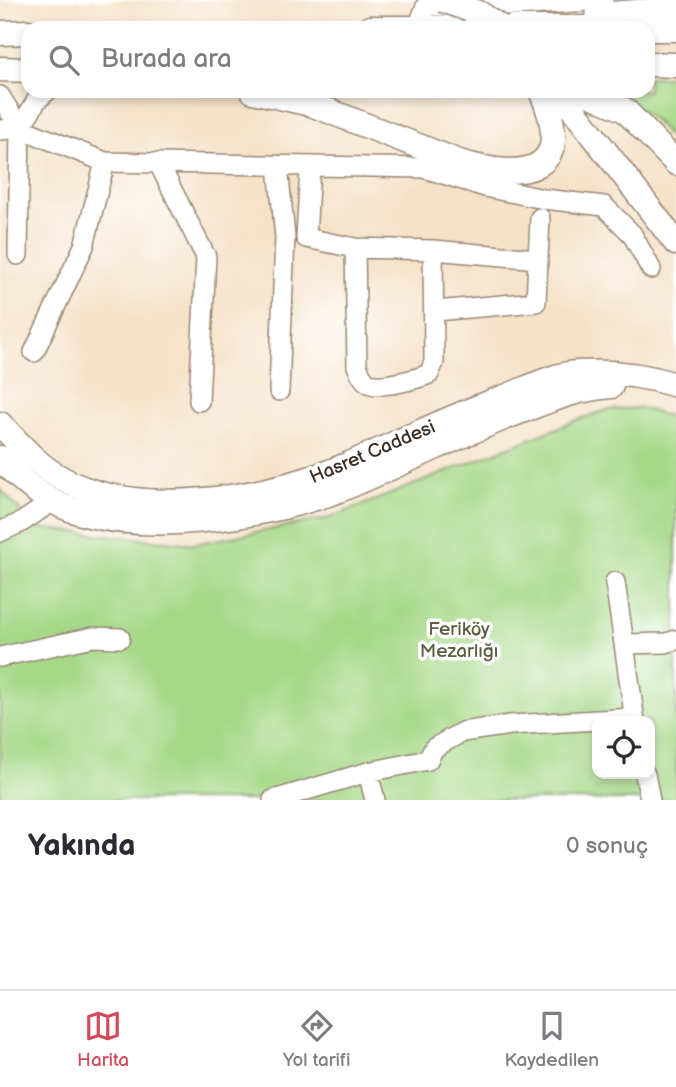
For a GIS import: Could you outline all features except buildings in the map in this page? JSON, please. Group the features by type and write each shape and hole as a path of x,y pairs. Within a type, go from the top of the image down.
{"main road":[{"path":"426,7 517,21"},
{"path":"389,21 426,7 479,13 491,21"},
{"path":"572,21 603,14 676,9"},
{"path":"655,29 676,29"},
{"path":"0,33 21,33"},
{"path":"655,64 676,65"},
{"path":"0,69 21,70"},
{"path":"284,98 311,104 459,162 497,171 534,167 548,155 555,136 554,123 544,98"},
{"path":"564,98 676,243"},
{"path":"598,98 625,110 676,163"},
{"path":"575,373 584,369 631,363 676,371"},
{"name":"Hasret Caddesi","path":"0,458 27,486 150,501 205,500 240,495 314,477 432,425 575,373 617,372 676,385"},
{"name":"Hasret Caddesi","path":"0,424 42,465 57,490 90,514 139,521 219,518 342,489 454,438 593,387 613,386 676,398"}],"street":[{"path":"426,7 516,6 603,0"},
{"path":"0,96 20,128"},
{"path":"18,255 20,128 39,98"},
{"path":"0,130 20,128 106,162 424,168 485,187 604,206 632,234 651,269"},
{"path":"34,352 79,258 106,162"},
{"path":"159,164 206,257 199,401"},
{"path":"278,166 285,237 279,391"},
{"path":"306,237 310,166"},
{"path":"435,312 536,302 540,218"},
{"path":"285,237 306,237 355,248 433,250 538,259"},
{"path":"355,248 356,366 365,381 373,385 416,379 429,374 434,362 433,250"},
{"path":"0,532 22,522 57,490"},
{"path":"615,582 635,716"},
{"path":"0,657 93,637 120,638"},
{"path":"624,644 666,643 676,640"},
{"path":"273,800 369,772 428,760 434,748 462,732 510,725 592,721"},
{"path":"369,772 375,800"},
{"path":"646,779 650,800"}],"green space":[{"path":"655,77 676,77 676,145 654,120 624,98 655,98"},
{"name":"Feriköy Mezarlığı","path":"640,408 676,418 676,800 0,800 0,489 36,528 194,544 330,518 607,410"}]}
